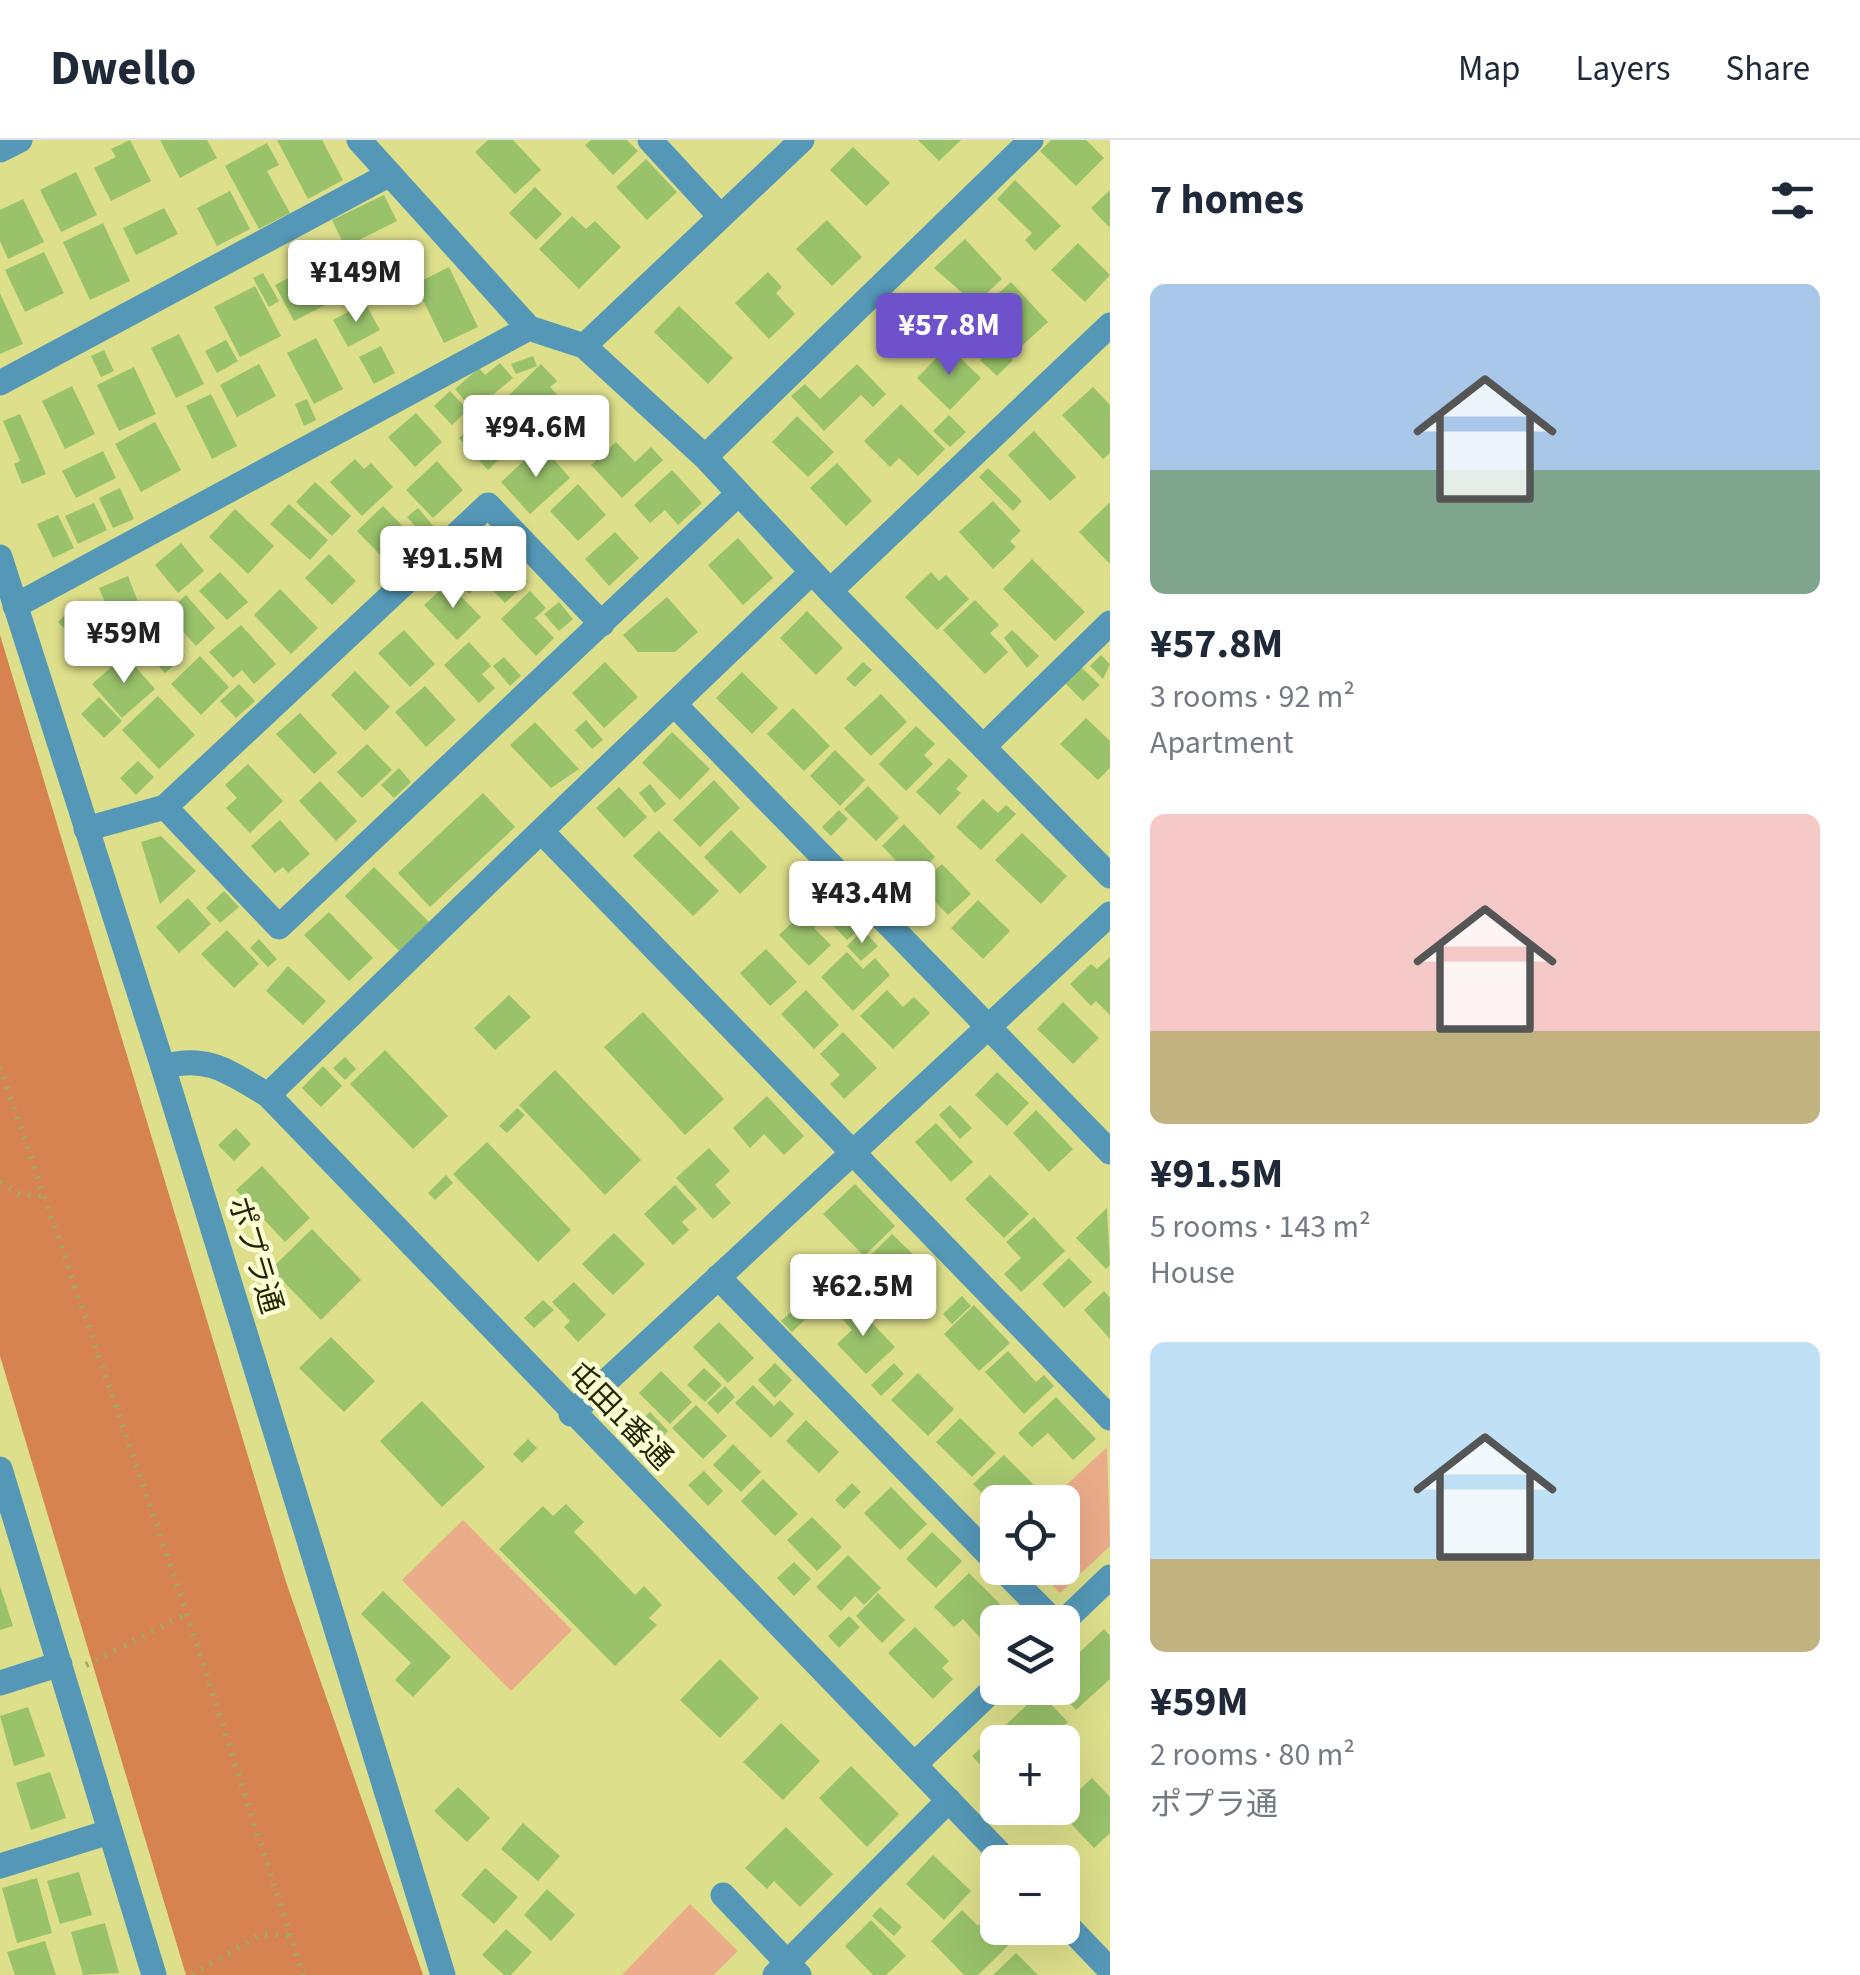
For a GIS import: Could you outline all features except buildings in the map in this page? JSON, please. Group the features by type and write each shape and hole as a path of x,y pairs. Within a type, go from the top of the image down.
{"street":[{"path":"0,150 20,140"},
{"path":"359,140 530,328 584,346 705,457 821,582 1110,876"},
{"path":"650,140 720,216"},
{"path":"584,346 802,140"},
{"path":"705,457 1031,140"},
{"path":"0,383 390,174"},
{"path":"268,1095 674,705 821,582 1110,324"},
{"path":"16,606 530,328"},
{"path":"165,807 279,927 738,494"},
{"path":"86,830 165,807 488,505 602,624"},
{"name":"ポプラ通","path":"0,557 163,1067 442,1975"},
{"path":"983,747 1110,624"},
{"path":"674,705 1110,1152"},
{"path":"541,831 1110,1418"},
{"path":"571,1414 1110,914"},
{"name":"屯田1番通","path":"163,1067 191,1059 225,1070 268,1095 571,1414 992,1845"},
{"path":"718,1277 980,1546"},
{"path":"2,1484 154,1975"},
{"path":"1080,1606 1110,1577"},
{"path":"1018,1585 1038,1605"},
{"path":"0,1682 60,1664"},
{"path":"914,1764 980,1702"},
{"path":"723,1896 788,1971 949,1800"},
{"path":"0,1866 109,1832"},
{"path":"1080,1939 1110,1970"}],"path":[{"path":"0,1067 187,1614 303,1975"},
{"path":"0,1182 21,1196 44,1196"},
{"path":"60,1664 82,1667 187,1614"},
{"path":"192,1975 262,1934 291,1936"}],"shaded area":[{"path":"0,635 286,1582 423,1975 186,1975 0,1356"},
{"path":"1107,1447 1110,1546 1080,1574 1080,1485 1066,1485"},
{"path":"463,1520 572,1630 511,1691 402,1580"},
{"path":"1052,1585 1069,1585 1060,1593"},
{"path":"690,1904 738,1951 714,1975 622,1975"}]}
